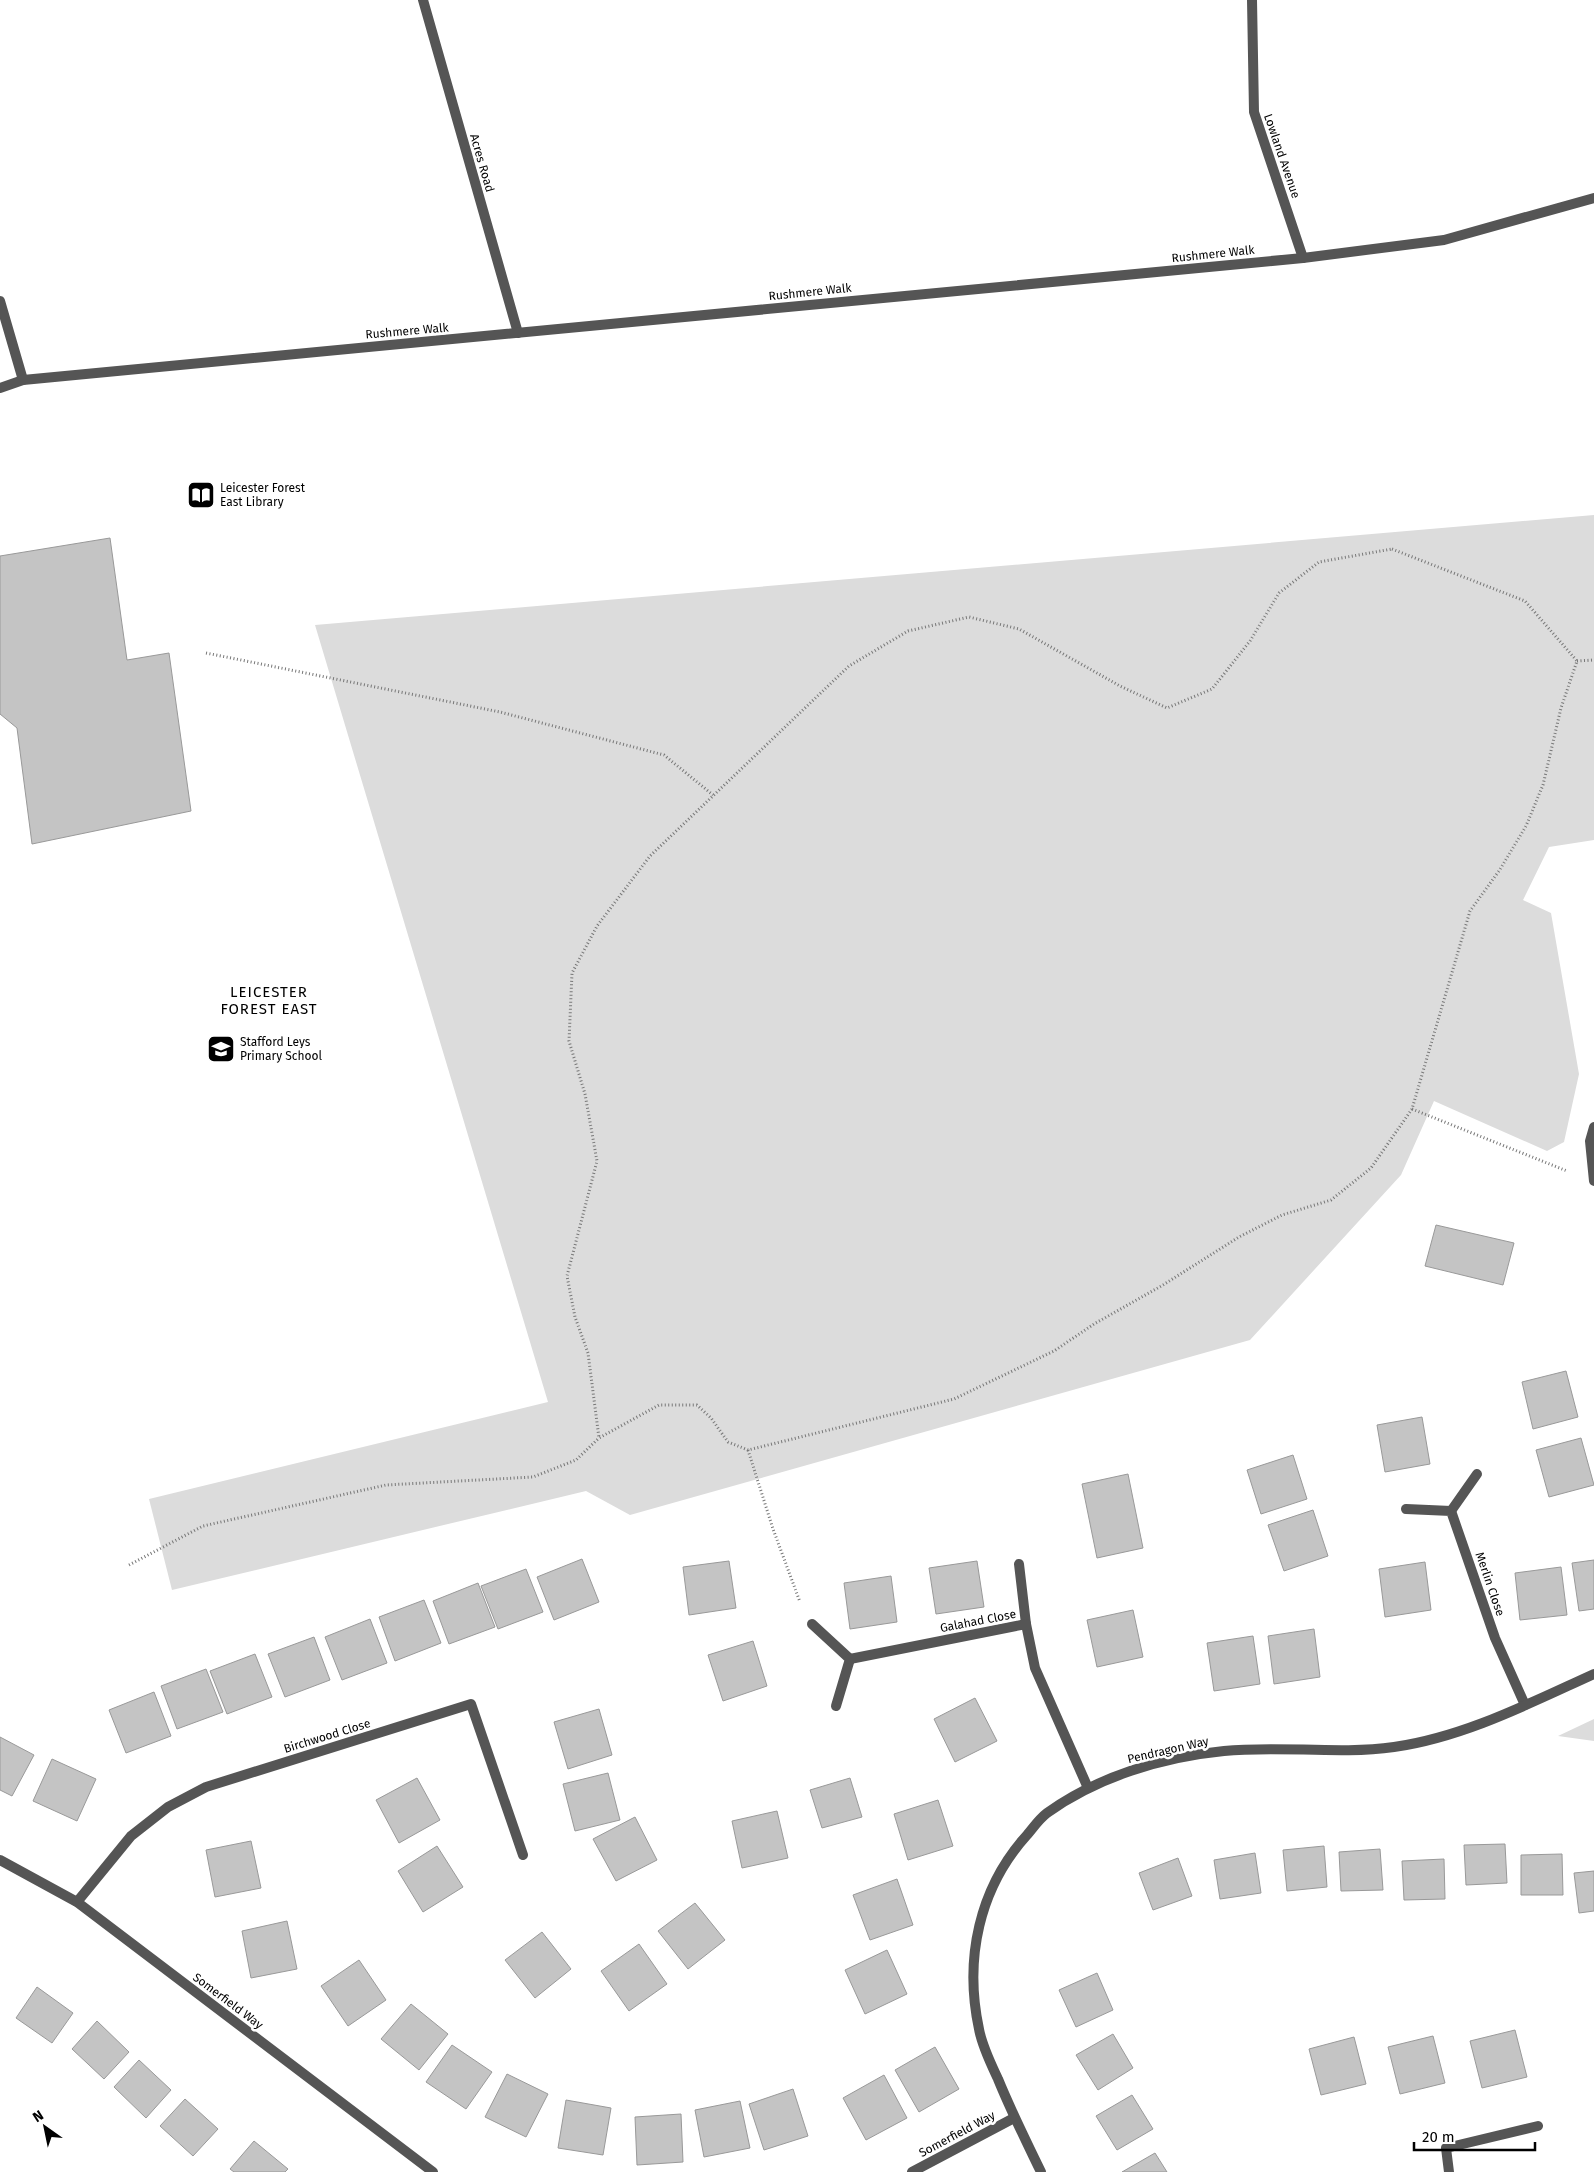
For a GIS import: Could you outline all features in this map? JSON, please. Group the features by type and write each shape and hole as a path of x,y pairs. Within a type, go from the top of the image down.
{"street":[{"name":"Acres Road","path":"423,0 518,333"},
{"name":"Lowland Avenue","path":"1252,0 1254,112 1303,258"},
{"name":"Rushmere Walk","path":"0,388 22,380 1303,258 1444,240 1594,198"},
{"path":"0,301 22,380"},
{"path":"1594,1127 1590,1141 1594,1181"},
{"path":"1406,1509 1451,1511 1477,1474"},
{"name":"Merlin Close","path":"1451,1511 1495,1638 1525,1705"},
{"path":"1019,1564 1026,1624"},
{"path":"812,1624 850,1659 836,1706"},
{"name":"Galahad Close","path":"850,1659 1026,1624 1035,1668 1088,1788"},
{"name":"Pendragon Way","path":"1041,2172 1014,2118 979,2032 972,1989 976,1935 989,1891 1012,1850 1045,1814 1088,1788 1134,1769 1182,1758 1224,1751 1354,1750 1430,1740 1525,1705 1594,1674"},
{"name":"Birchwood Close","path":"77,1902 131,1836 168,1806 206,1787 471,1704 523,1855"},
{"name":"Somerfield Way","path":"0,1860 77,1902 433,2172"},
{"name":"Somerfield Way","path":"912,2172 1014,2118"},
{"path":"1449,2172 1446,2148 1538,2126"}],"path":[{"path":"599,1438 588,1353 575,1317 567,1276 597,1161 585,1094 569,1041 572,973 596,926 650,856 849,666 908,630 969,617 1019,629 1120,686 1167,708 1212,689 1250,641 1279,593 1319,562 1392,549 1525,602 1577,661"},
{"path":"206,653 500,712 664,755 713,795"},
{"path":"1577,661 1594,660"},
{"path":"129,1565 203,1526 386,1485 533,1478 576,1460 599,1438 658,1406 697,1405 711,1418 728,1442 748,1450 954,1399 1054,1352 1094,1324 1163,1286 1239,1237 1282,1215 1331,1200 1371,1168 1412,1109 1470,911 1499,871 1526,826 1543,785 1561,708 1577,661"},
{"path":"1412,1109 1576,1174"},
{"path":"748,1450 800,1605 812,1624"}],"shaded area":[{"path":"1594,515 1594,840 1549,847 1523,900 1551,913 1579,1074 1564,1142 1547,1151 1434,1101 1401,1175 1250,1340 630,1515 586,1491 172,1590 149,1499 548,1402 315,625"},
{"path":"1594,1719 1594,1741 1558,1736"}],"building":[{"path":"110,538 127,660 169,653 191,811 32,844 17,728 0,714 0,556"},
{"path":"1436,1225 1514,1243 1503,1285 1425,1266"},
{"path":"1566,1371 1578,1417 1533,1429 1522,1382"},
{"path":"1422,1417 1430,1464 1385,1472 1377,1425"},
{"path":"1581,1438 1594,1485 1549,1497 1536,1450"},
{"path":"1293,1455 1307,1499 1261,1514 1247,1470"},
{"path":"1128,1474 1143,1548 1097,1558 1082,1484"},
{"path":"1313,1510 1328,1556 1284,1571 1268,1525"},
{"path":"582,1559 599,1602 554,1620 537,1577"},
{"path":"1594,1560 1594,1609 1579,1611 1572,1563"},
{"path":"729,1561 736,1608 689,1615 683,1567"},
{"path":"977,1561 984,1607 936,1614 929,1568"},
{"path":"1425,1562 1431,1610 1385,1617 1379,1569"},
{"path":"1561,1567 1567,1615 1520,1620 1515,1573"},
{"path":"526,1569 543,1612 498,1629 481,1586"},
{"path":"891,1576 897,1622 850,1629 844,1583"},
{"path":"478,1583 495,1627 449,1644 433,1601"},
{"path":"424,1600 441,1643 395,1661 379,1617"},
{"path":"1133,1610 1143,1657 1097,1667 1087,1620"},
{"path":"370,1619 387,1663 342,1680 325,1637"},
{"path":"1314,1629 1320,1677 1274,1684 1268,1636"},
{"path":"1253,1636 1260,1684 1214,1691 1207,1643"},
{"path":"314,1637 330,1680 285,1697 268,1654"},
{"path":"753,1641 767,1686 723,1701 708,1655"},
{"path":"255,1654 272,1697 227,1714 210,1671"},
{"path":"206,1669 223,1712 177,1729 161,1686"},
{"path":"154,1692 171,1736 126,1753 109,1710"},
{"path":"975,1698 997,1741 955,1762 934,1719"},
{"path":"599,1709 612,1755 568,1769 554,1722"},
{"path":"0,1737 34,1755 12,1796 0,1790"},
{"path":"52,1759 96,1779 77,1821 33,1801"},
{"path":"608,1773 620,1820 575,1831 563,1784"},
{"path":"417,1778 440,1820 399,1843 376,1800"},
{"path":"850,1778 862,1817 822,1828 810,1790"},
{"path":"938,1800 953,1846 908,1860 894,1814"},
{"path":"777,1811 788,1858 742,1868 732,1821"},
{"path":"635,1817 657,1860 616,1881 593,1839"},
{"path":"251,1841 261,1888 215,1897 206,1850"},
{"path":"1505,1844 1507,1883 1466,1885 1464,1845"},
{"path":"437,1846 463,1887 423,1912 398,1871"},
{"path":"1324,1846 1327,1887 1287,1891 1283,1850"},
{"path":"1380,1849 1383,1890 1341,1891 1339,1852"},
{"path":"1255,1853 1261,1893 1220,1899 1214,1860"},
{"path":"1562,1854 1563,1895 1521,1895 1521,1855"},
{"path":"1178,1858 1192,1896 1153,1910 1139,1873"},
{"path":"1444,1859 1445,1899 1404,1900 1402,1861"},
{"path":"1594,1871 1594,1911 1579,1913 1574,1873"},
{"path":"897,1879 913,1925 870,1940 853,1895"},
{"path":"695,1903 725,1940 688,1969 658,1931"},
{"path":"287,1921 297,1969 251,1978 242,1931"},
{"path":"542,1932 571,1969 535,1998 505,1960"},
{"path":"639,1944 667,1984 629,2011 601,1971"},
{"path":"887,1950 907,1994 865,2014 845,1970"},
{"path":"359,1960 386,2000 348,2026 321,1986"},
{"path":"1097,1973 1113,2010 1076,2027 1059,1990"},
{"path":"37,1987 73,2013 52,2043 16,2018"},
{"path":"411,2004 448,2034 419,2070 381,2039"},
{"path":"97,2021 129,2052 104,2079 72,2049"},
{"path":"1515,2030 1527,2077 1482,2088 1470,2041"},
{"path":"1113,2034 1133,2068 1098,2090 1076,2055"},
{"path":"1433,2036 1445,2083 1400,2094 1388,2047"},
{"path":"1354,2037 1366,2084 1321,2095 1309,2049"},
{"path":"452,2045 492,2072 466,2109 426,2082"},
{"path":"935,2047 959,2089 919,2112 895,2070"},
{"path":"139,2060 171,2090 146,2118 114,2087"},
{"path":"507,2074 548,2094 526,2137 485,2117"},
{"path":"884,2075 907,2118 866,2140 843,2098"},
{"path":"793,2089 808,2136 764,2150 749,2104"},
{"path":"1132,2095 1153,2129 1117,2150 1096,2116"},
{"path":"185,2099 218,2129 193,2156 160,2126"},
{"path":"566,2100 611,2108 603,2155 558,2148"},
{"path":"740,2101 750,2148 704,2157 695,2110"},
{"path":"681,2114 683,2162 637,2165 635,2117"},
{"path":"254,2141 288,2169 285,2172 234,2172 230,2169"},
{"path":"1155,2153 1167,2172 1122,2172"}],"place":[{"name":"Leicester Forest East Library","path":"201,495"},
{"name":"Stafford Leys Primary School","path":"221,1049"}],"district":[{"name":"LEICESTER FOREST EAST","path":"269,1000"}]}
